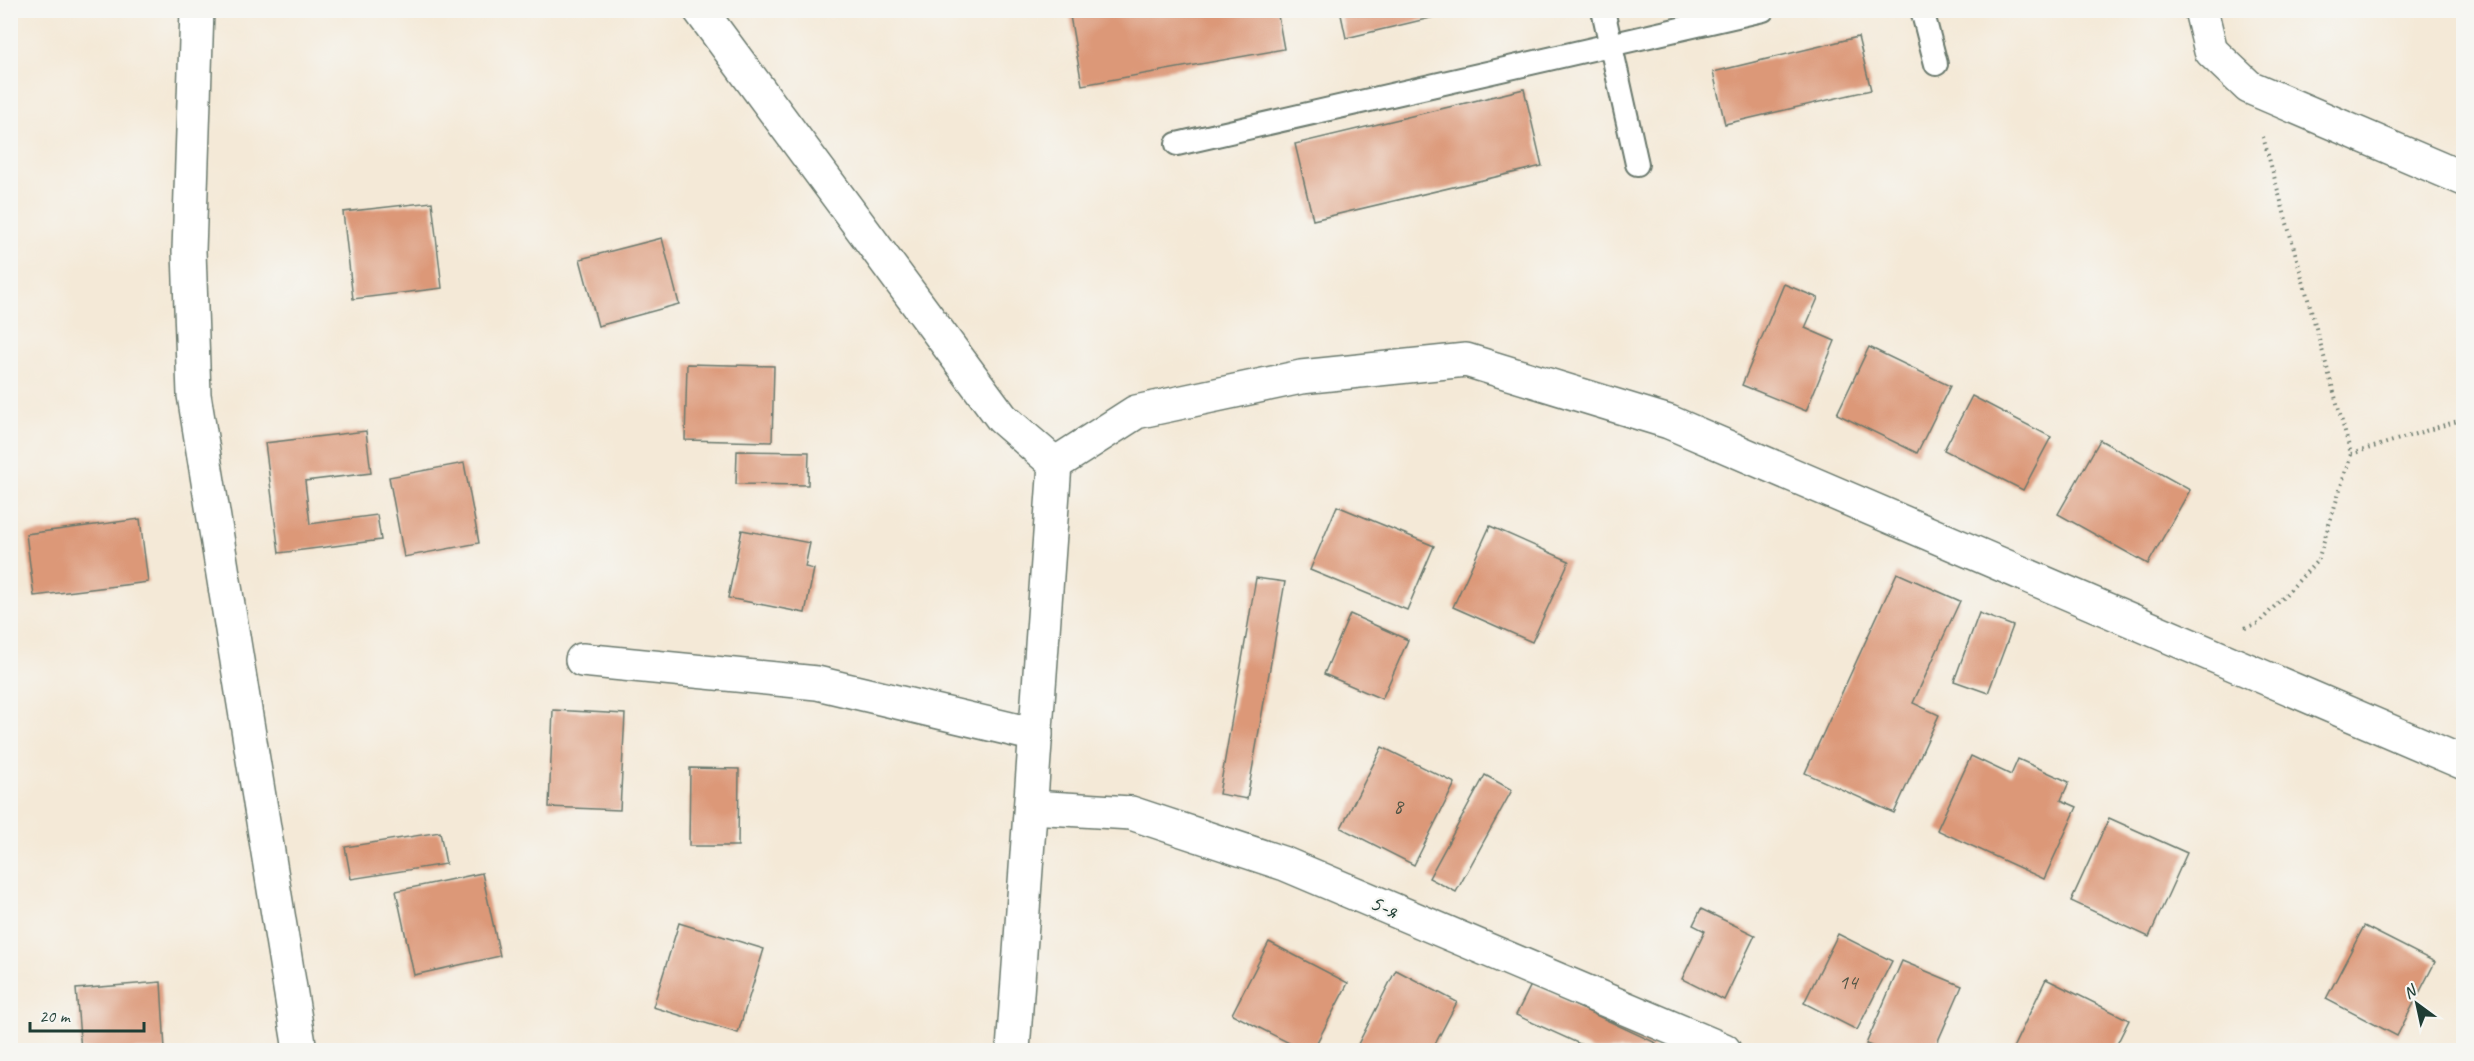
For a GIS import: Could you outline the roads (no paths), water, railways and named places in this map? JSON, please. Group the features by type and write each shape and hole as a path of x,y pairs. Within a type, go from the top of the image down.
{"street":[{"path":"197,10 189,251 194,395 300,1050"},
{"path":"700,10 1002,418 1055,464"},
{"path":"2201,10 2211,51 2249,87 2463,179"},
{"path":"1055,464 1136,412 1301,377 1466,360 1669,422 2463,763"},
{"path":"1013,1050 1055,464"},
{"path":"582,660 817,683 1036,735"},
{"name":"5-я","path":"1031,807 1131,813 1285,864 1724,1050"}],"lane":[{"path":"1603,10 1637,164"},
{"path":"1177,144 1763,10"},
{"path":"1922,10 1936,64"}]}
